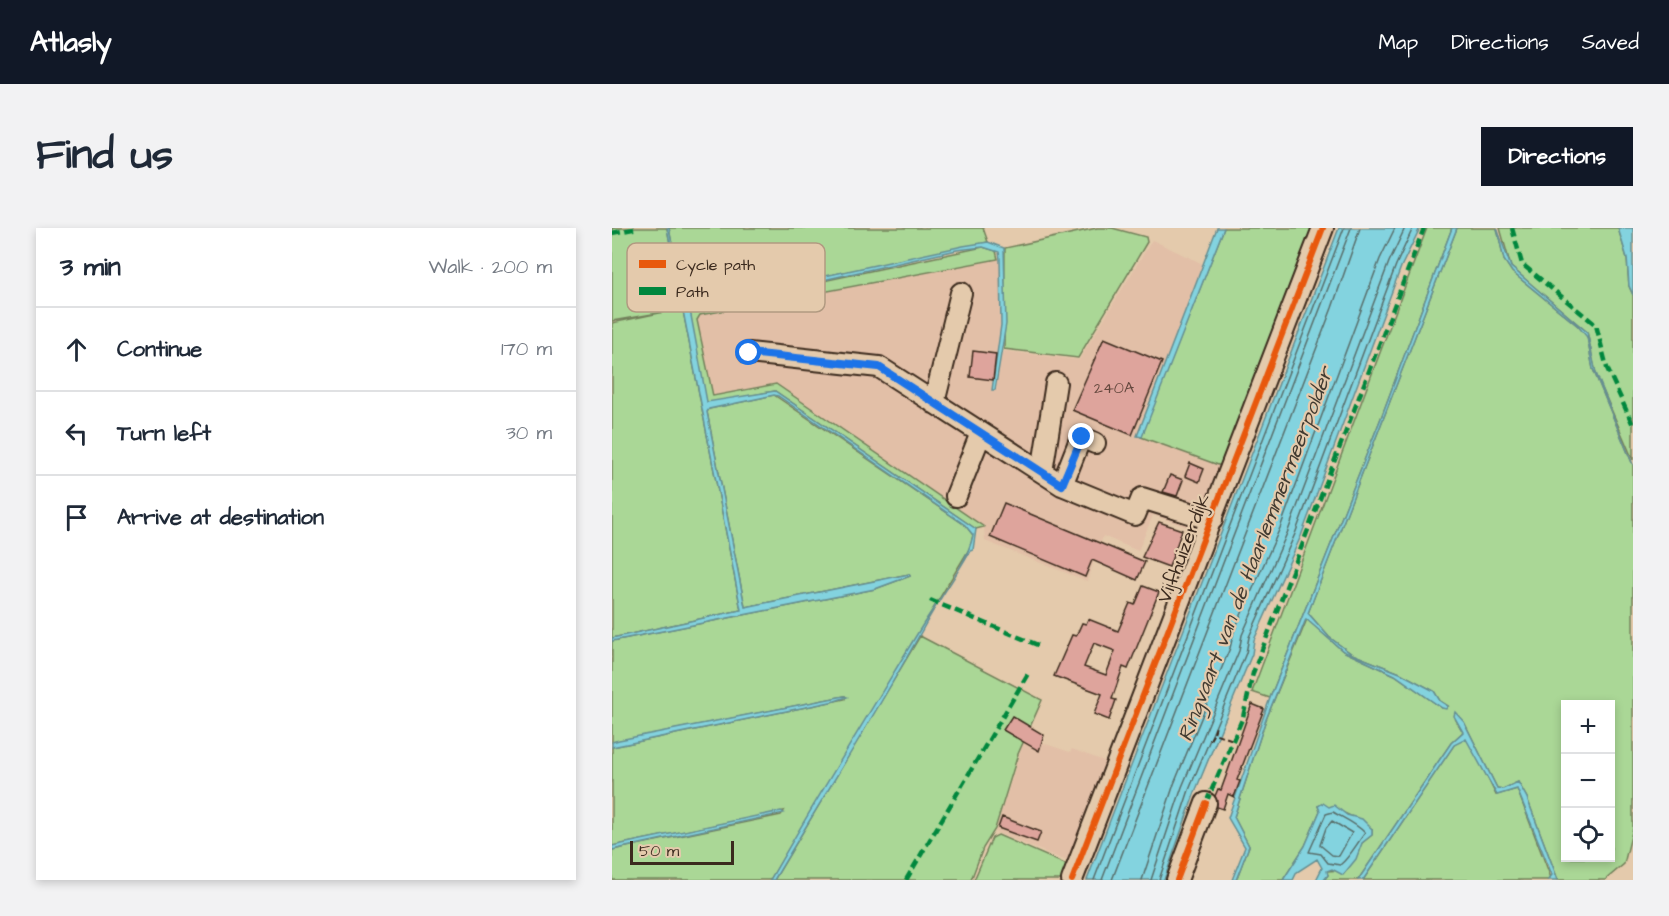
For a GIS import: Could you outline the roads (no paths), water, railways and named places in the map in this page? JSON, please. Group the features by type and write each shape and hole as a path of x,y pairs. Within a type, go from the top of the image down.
{"street":[{"name":"Vijfhuizerdijk","path":"1072,880 1323,228"},
{"path":"934,403 962,293"},
{"path":"749,353 879,367 1062,485 1135,515 1142,498 1212,520"},
{"path":"1042,472 1056,383"},
{"path":"956,496 981,433"},
{"path":"1062,485 1082,437 1095,443"},
{"path":"1177,880 1206,802"}],"water":[{"path":"667,228 669,228 672,243"},
{"path":"1217,228 1224,228 1142,437 1137,436"},
{"name":"Ringvaart van de Haarlemmermeerpolder","path":"1339,228 1420,228 1401,267 1301,536 1254,640 1252,654 1195,792 1164,880 1087,880"},
{"path":"1452,228 1457,228 1308,613 1329,637 1352,654 1400,673 1434,691 1440,701 1448,706 1446,709 1442,708 1395,675 1343,651 1306,619 1265,722 1234,817 1249,846 1236,880 1232,880 1245,847 1228,818 1230,812 1270,698 1381,418"},
{"path":"1497,228 1511,267 1587,332 1596,373 1633,465 1593,369 1587,337 1578,326 1512,272 1504,260"},
{"path":"1618,228 1633,228 1633,295 1629,286 1627,258"},
{"path":"988,242 1004,248 1006,324 995,390 992,390 1001,325 999,252 983,247 957,250 825,280 825,276 963,246"},
{"path":"683,312 690,312 707,402 775,391 976,529 973,550 970,551 954,577 965,558 973,535 965,525 778,396 709,409 707,412 745,607 909,574 910,576 875,589 612,641 612,638 741,610"},
{"path":"946,591 774,880 770,880 864,721 922,626"},
{"path":"847,697 612,747 612,742 619,740"},
{"path":"1455,712 1464,722 1497,788 1503,789 1518,782 1527,798 1558,880 1548,880 1552,875 1517,789 1497,795 1466,739 1454,745 1363,880 1358,880 1451,743 1463,732 1454,716"},
{"path":"1323,803 1329,807 1334,805 1347,815 1362,819 1372,829 1372,835 1362,843 1356,859 1343,875 1332,869 1327,871 1328,875 1324,880 1316,880 1322,868 1317,859 1297,872 1293,880 1283,880 1305,846 1320,811 1318,806"},
{"path":"781,811 784,813 612,850 612,846"}]}
